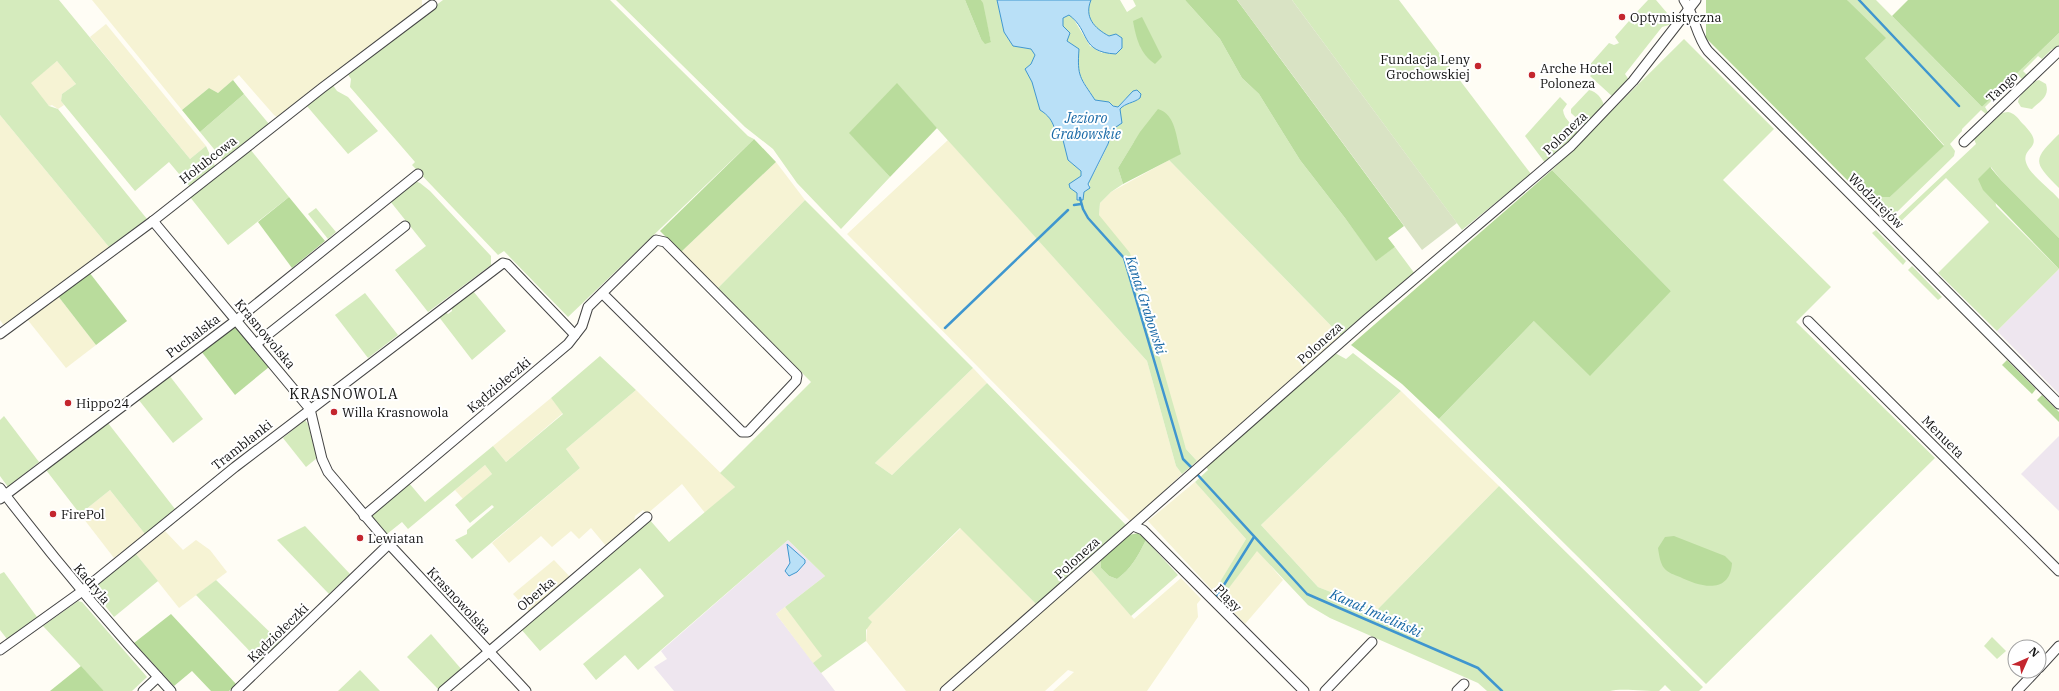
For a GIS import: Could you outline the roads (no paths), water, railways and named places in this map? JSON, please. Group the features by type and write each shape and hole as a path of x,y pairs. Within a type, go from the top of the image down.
{"street":[{"name":"Wodzirejów","path":"1684,0 1690,8 1700,40 1708,51 2059,404"},
{"name":"Poloneza","path":"945,691 1366,320 1571,146 1633,81 1696,0"},
{"name":"Hołubcowa","path":"1,330 153,221 331,81 432,5"},
{"name":"Tango","path":"1964,142 2059,51"},
{"name":"Puchalska","path":"2,494 236,320 418,174"},
{"name":"Krasnowolska","path":"153,221 310,409 324,466 388,544 526,691"},
{"path":"256,344 405,226"},
{"name":"Kądziołeczki","path":"364,516 568,344 582,326 588,307 602,293 656,240 661,240 797,375 796,382 748,432 742,432 602,293"},
{"name":"Tramblanki","path":"0,650 81,592 235,467 503,263 507,264 575,335"},
{"name":"Menueta","path":"1808,321 2059,571"},
{"name":"Kadryla","path":"2,494 81,592 171,691"},
{"name":"Oberka","path":"442,691 647,517"},
{"name":"Pląsy","path":"1133,526 1143,530 1304,691"},
{"name":"Kądziołeczki","path":"236,691 388,544"},
{"path":"1325,691 1372,642"},
{"path":"2047,659 2059,646"},
{"path":"143,691 158,677"},
{"path":"2020,690 2029,679"},
{"path":"1457,691 1464,684"}],"water":[{"name":"Jezioro Grabowskie","path":"997,0 1091,0 1089,12 1095,26 1109,36 1116,34 1122,38 1122,48 1116,54 1104,52 1091,45 1076,21 1069,15 1063,18 1063,26 1070,33 1067,41 1079,49 1079,71 1083,81 1095,100 1109,102 1113,106 1118,107 1133,91 1137,90 1141,94 1140,98 1124,105 1120,109 1122,123 1113,129 1108,144 1088,184 1090,188 1084,192 1083,200 1077,200 1077,193 1070,188 1069,184 1081,176 1081,171 1068,160 1063,140 1059,137 1050,118 1040,110 1032,82 1025,69 1031,64 1035,55 1031,49 1013,46 1004,32"},
{"path":"787,544 805,560 805,563 797,572 789,576 785,571 790,563"}],"waterway":[{"path":"1859,0 1959,106"},
{"name":"Kanał Grabowski","path":"1080,198 1083,209 1088,218 1124,258 1183,459 1193,469"},
{"path":"1074,205 1081,204"},
{"path":"945,328 1068,210"},
{"name":"Kanał Imieliński","path":"1196,473 1307,594 1478,668 1502,691"},
{"name":"Kanał Grabowski","path":"1217,596 1254,537"}],"place":[{"name":"Optymistyczna","path":"1622,17"},
{"name":"Fundacja Leny Grochowskiej","path":"1478,66"},
{"name":"Arche Hotel Poloneza","path":"1532,75"},
{"name":"Hippo24","path":"68,403"},
{"name":"Willa Krasnowola","path":"334,412"},
{"name":"FirePol","path":"53,514"},
{"name":"Lewiatan","path":"360,538"}],"district":[{"name":"KRASNOWOLA","path":"344,394"}]}
